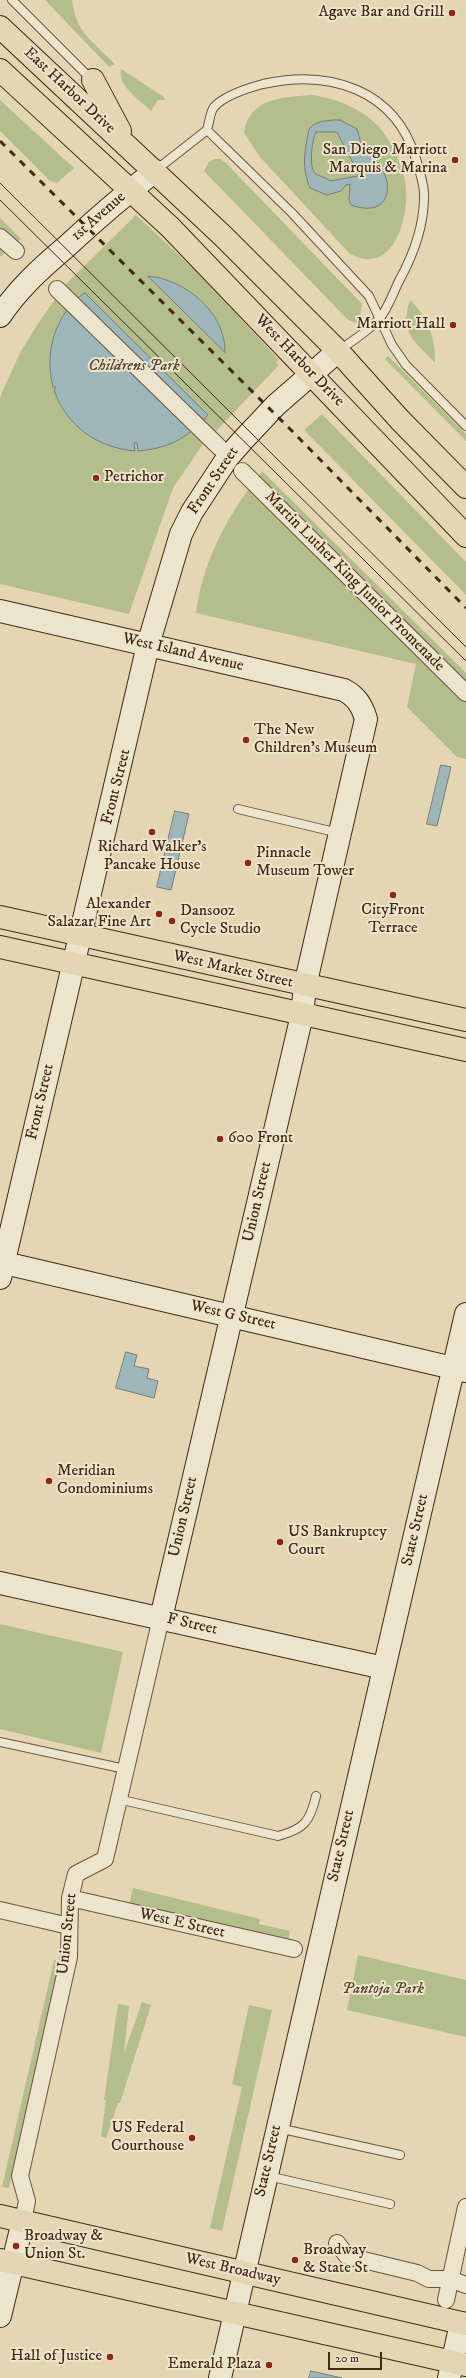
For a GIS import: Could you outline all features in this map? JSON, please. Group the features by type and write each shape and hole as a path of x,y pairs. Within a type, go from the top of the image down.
{"main road":[{"name":"East Harbor Drive","path":"0,27 133,150"},
{"name":"East Harbor Drive","path":"0,70 130,190"},
{"path":"93,80 133,150"},
{"name":"West Harbor Drive","path":"133,150 338,351 400,420 466,487"},
{"name":"West Harbor Drive","path":"130,190 170,226 466,536"},
{"name":"West Market Street","path":"0,917 305,986 466,1020"},
{"name":"West Market Street","path":"0,947 302,1015 466,1050"},
{"name":"West Broadway","path":"0,2216 464,2321"},
{"path":"6,2262 234,2311 456,2368"}],"street":[{"name":"1st Avenue","path":"0,316 12,298 37,272 130,190 155,171"},
{"path":"0,237 16,251"},
{"path":"57,289 72,301 196,426 220,448"},
{"name":"Front Street","path":"1,1268 148,645 174,557 192,512 228,457 276,405 338,351"},
{"name":"Martin Luther King Junior Promenade","path":"242,471 466,693"},
{"name":"West Island Avenue","path":"0,611 344,690 351,694 360,704"},
{"name":"Union Street","path":"0,2316 6,2262 23,2221 27,2201 20,2176 69,1957 70,1898 76,1874 105,1859 302,1015 305,986 342,833 366,719 360,704"},
{"name":"West G Street","path":"1,1268 232,1316 460,1369"},
{"name":"State Street","path":"220,2378 243,2272 384,1668 460,1369 466,1314"},
{"name":"F Street","path":"0,1583 384,1668"},
{"name":"West E Street","path":"70,1898 294,1950"},
{"path":"0,1910 69,1926"},
{"path":"446,2300 466,2207"},
{"path":"337,2243 347,2256 353,2258 417,2273 430,2279 450,2279 466,2285"},
{"path":"456,2368 464,2321"}],"lane":[{"path":"12,0 93,80"},
{"path":"338,351 358,338 380,318 411,258 419,231 424,191 413,147 404,131 386,108 360,89 309,78 288,78 257,86 226,98 213,108 208,130 292,213 369,296 380,318 392,345 406,365 466,426"},
{"name":"1st Avenue","path":"155,171 208,130"},
{"path":"238,809 342,833"},
{"path":"0,1742 125,1769"},
{"path":"118,1799 278,1836 294,1832 305,1824 312,1813 316,1796"},
{"path":"277,2128 400,2155"},
{"path":"266,2176 390,2204"}],"green space":[{"path":"45,0 72,0 74,12 82,29 115,64 109,67"},
{"path":"121,69 164,97 165,100 158,100 151,111 126,87 122,81"},
{"path":"313,95 330,99 355,108 369,118 381,129 398,158 405,181 406,194 402,224 397,238 389,250 378,257 366,259 350,254 260,157 244,133 247,121 253,112 260,106 280,98"},
{"path":"0,100 74,168 57,183 49,180 0,131"},
{"path":"214,159 221,159 227,164 362,304 360,318 357,323 348,320 204,171 209,162"},
{"name":"Childrens Park","path":"136,215 195,270 279,360 276,362 279,365 201,447 173,488 129,614 0,584 0,398 21,351 65,285"},
{"path":"0,218 21,239 0,257"},
{"path":"410,300 422,314 430,329 434,345 435,363 410,335 406,321"},
{"path":"388,356 466,434 466,441 385,359"},
{"path":"322,414 466,562 466,595 304,430"},
{"path":"262,471 466,673 466,759 457,757 407,707 416,664 196,613 199,593 211,555 228,520"},
{"path":"0,1624 123,1652 101,1753 0,1729"},
{"path":"133,1888 260,1919 259,1924 290,1931 288,1942 129,1905"},
{"name":"Pantoja Park","path":"358,1955 466,1980 466,2037 347,2010"},
{"path":"54,1960 61,1962 9,2188 2,2187"},
{"path":"142,2002 151,2005 120,2103 118,2103 106,2138 101,2137 106,2100 104,2100 118,2004 129,2006 124,2053"},
{"path":"249,2005 272,2010 222,2231 210,2228 242,2087 232,2084"}],"water":[{"path":"340,120 357,129 363,151 374,159 382,169 387,180 387,191 384,200 377,206 366,208 351,205 349,200 350,184 346,185 341,191 327,195 310,188 305,173 305,151 309,129 319,122","holes":["316,132 337,132 353,163 359,168 358,176 330,181 316,174 314,171 311,160 312,147"]},
{"path":"148,276 176,284 201,300 219,324 225,352"},
{"path":"85,293 208,415 200,424 77,299"},
{"path":"70,306 193,430 174,442 153,449 138,451 137,443 134,443 135,451 121,449 96,440 75,424 59,403 54,390 56,387 53,387 50,365 50,355 54,335 58,325"},
{"path":"441,765 451,767 437,826 427,824"},
{"path":"175,811 189,814 171,890 157,887"},
{"path":"126,1352 137,1355 134,1366 149,1369 147,1378 158,1381 154,1398 116,1388"},
{"path":"311,2371 342,2378 309,2378"}],"tram line":[{"path":"0,183 466,647"},
{"path":"0,200 466,661"}],"railway":[{"path":"0,141 290,429 466,608"}],"place":[{"name":"Agave Bar and Grill","path":"452,13"},
{"name":"San Diego Marriott Marquis & Marina","path":"455,160"},
{"name":"Marriott Hall","path":"453,325"},
{"name":"Petrichor","path":"96,478"},
{"name":"The New Children's Museum","path":"246,740"},
{"name":"Richard Walker's Pancake House","path":"152,832"},
{"name":"Pinnacle Museum Tower","path":"248,863"},
{"name":"CityFront Terrace","path":"393,895"},
{"name":"Alexander Salazar Fine Art","path":"159,914"},
{"name":"Dansooz Cycle Studio","path":"172,921"},
{"name":"600 Front","path":"220,1139"},
{"name":"Meridian Condominiums","path":"49,1481"},
{"name":"US Bankruptcy Court","path":"280,1542"},
{"name":"US Federal Courthouse","path":"192,2138"},
{"name":"Broadway & Union St.","path":"16,2246"},
{"name":"Broadway & State St","path":"295,2260"},
{"name":"Hall of Justice","path":"110,2357"},
{"name":"Emerald Plaza","path":"269,2365"}]}
